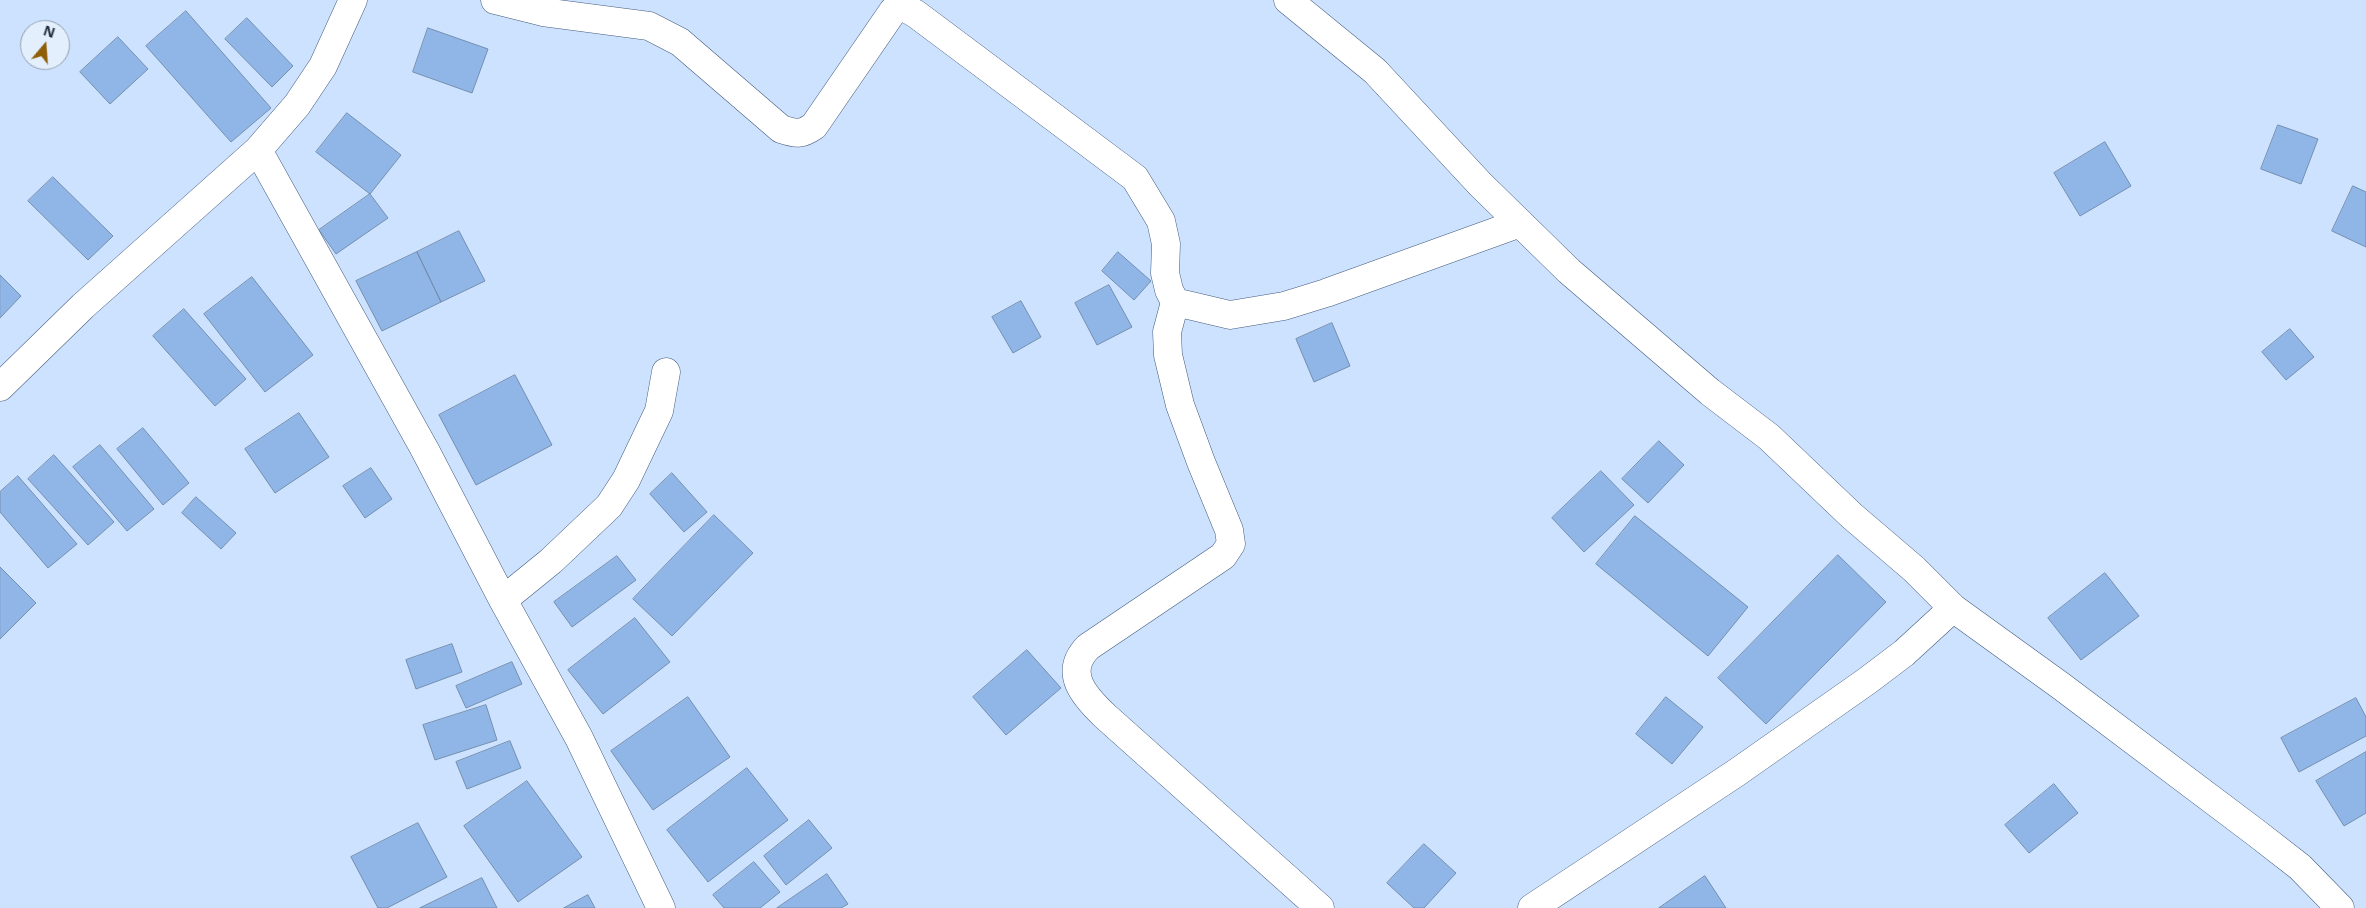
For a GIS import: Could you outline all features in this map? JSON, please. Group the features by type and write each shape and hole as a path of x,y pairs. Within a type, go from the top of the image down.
{"street":[{"path":"0,387 83,306 258,150 297,105 322,66 353,0"},
{"path":"495,0 543,12 649,26 680,42 781,128 796,134 804,133 814,126 893,11 902,6 916,14 1135,178 1162,221 1166,244 1165,273 1169,290 1175,302 1167,332 1168,355 1180,405 1201,462 1230,530 1231,544 1224,556 1088,647 1080,656 1076,667 1076,676 1088,701 1320,908"},
{"path":"1288,0 1375,71 1569,272 1628,323 1769,437 1852,516 1914,569 1953,608 2061,686 2255,832 2300,867 2340,908"},
{"path":"258,150 425,450 503,600 579,738 661,908"},
{"path":"1175,302 1230,315 1284,306 1326,294 1520,223"},
{"path":"503,600 551,561 609,506 626,480 659,412 666,372"},
{"path":"1532,908 1736,773 1867,681 1904,654 1953,608"}],"building":[{"path":"186,11 271,108 231,142 146,46"},
{"path":"247,18 293,66 272,87 225,39"},
{"path":"428,28 488,49 472,93 413,72"},
{"path":"118,37 148,69 110,104 80,72"},
{"path":"347,113 401,155 370,194 316,152"},
{"path":"2278,125 2318,139 2301,184 2261,169"},
{"path":"2105,142 2131,186 2080,216 2054,173"},
{"path":"53,177 113,236 88,260 28,201"},
{"path":"2353,186 2366,192 2366,247 2332,231"},
{"path":"370,194 388,218 336,254 319,230"},
{"path":"459,231 485,281 441,302 417,252"},
{"path":"417,252 441,302 382,331 356,281"},
{"path":"1118,252 1151,281 1134,300 1102,271"},
{"path":"0,275 21,296 0,318"},
{"path":"252,277 313,355 265,392 204,314"},
{"path":"1109,285 1132,327 1097,345 1075,303"},
{"path":"1021,301 1041,337 1013,353 992,317"},
{"path":"184,309 246,379 215,406 153,336"},
{"path":"1332,323 1350,366 1314,382 1296,339"},
{"path":"2290,329 2314,357 2286,380 2262,352"},
{"path":"515,375 552,445 476,485 439,415"},
{"path":"299,413 329,457 275,493 245,449"},
{"path":"143,428 189,483 163,505 117,449"},
{"path":"1659,441 1684,465 1648,503 1622,479"},
{"path":"100,445 154,509 127,531 73,467"},
{"path":"54,455 114,522 88,545 28,479"},
{"path":"371,468 392,499 365,518 343,486"},
{"path":"1601,471 1634,505 1584,552 1552,518"},
{"path":"672,473 707,512 684,532 650,494"},
{"path":"18,476 77,544 48,568 0,512 0,492"},
{"path":"196,497 236,533 221,549 182,513"},
{"path":"714,515 753,553 672,636 633,599"},
{"path":"1635,516 1748,607 1708,656 1596,564"},
{"path":"1838,555 1886,602 1766,724 1718,678"},
{"path":"617,556 636,580 572,627 554,602"},
{"path":"0,567 36,603 0,639"},
{"path":"2105,573 2139,616 2081,660 2048,618"},
{"path":"635,618 670,662 603,714 568,670"},
{"path":"452,644 462,672 416,689 406,660"},
{"path":"1027,650 1061,688 1006,735 973,697"},
{"path":"512,662 522,684 466,708 456,686"},
{"path":"688,697 730,757 653,810 611,751"},
{"path":"1666,697 1703,727 1672,764 1636,734"},
{"path":"2356,698 2366,717 2366,736 2299,772 2281,738"},
{"path":"486,705 497,740 435,760 423,725"},
{"path":"510,741 521,768 467,789 456,762"},
{"path":"2366,752 2366,813 2344,826 2316,781"},
{"path":"747,768 788,820 708,882 667,830"},
{"path":"527,781 582,857 518,902 464,826"},
{"path":"2054,784 2078,813 2029,853 2005,825"},
{"path":"809,820 832,848 786,885 764,856"},
{"path":"418,823 447,877 387,908 378,908 351,857"},
{"path":"1424,844 1456,873 1424,908 1414,908 1387,883"},
{"path":"754,862 780,892 760,908 724,908 713,895"},
{"path":"827,874 848,904 841,908 777,908"},
{"path":"1705,876 1726,908 1659,908"},
{"path":"482,878 497,908 420,908"},
{"path":"588,895 595,908 564,908"}]}
